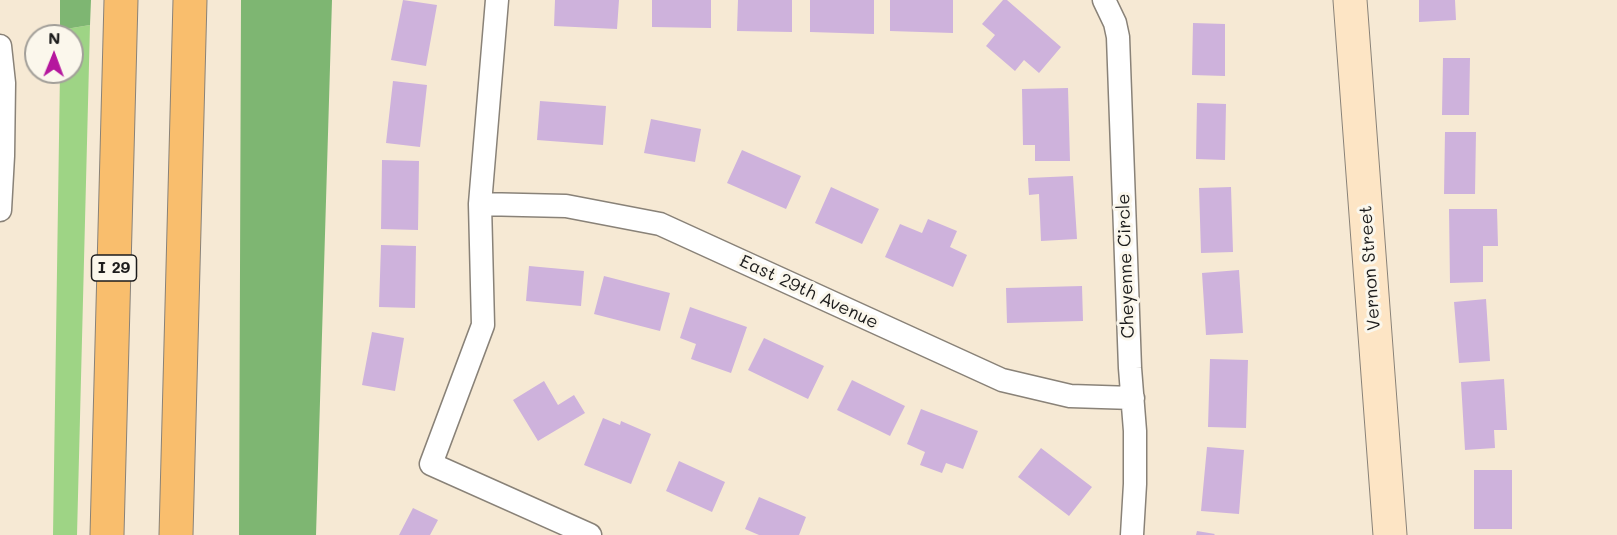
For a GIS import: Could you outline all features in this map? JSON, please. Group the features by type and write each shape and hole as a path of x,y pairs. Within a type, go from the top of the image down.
{"highway":[{"name":"I 29","path":"107,535 121,0"},
{"path":"176,535 190,0"}],"main road":[{"name":"Vernon Street","path":"1350,0 1390,535"}],"street":[{"path":"497,0 480,204 483,325 431,464 590,535"},
{"name":"Cheyenne Circle","path":"1104,0 1119,38 1130,368 1135,431 1132,535"},
{"path":"0,46 4,83 0,210"},
{"name":"East 29th Avenue","path":"480,204 566,206 660,224 1002,380 1070,396 1133,398"}],"green space":[{"path":"60,0 91,0 90,25 60,24"},
{"path":"241,0 332,0 316,535 239,535"},
{"path":"90,25 77,535 53,535 60,84 84,84 84,26"}],"building":[{"path":"403,0 437,5 426,66 391,60"},
{"path":"555,0 619,0 617,29 554,26"},
{"path":"652,0 711,0 711,28 652,27"},
{"path":"738,0 792,0 792,32 737,31"},
{"path":"810,0 874,0 874,34 810,32"},
{"path":"890,0 953,0 953,33 890,31"},
{"path":"1003,0 1007,0 1061,47 1039,73 1024,60 1015,71 986,46 995,35 982,24"},
{"path":"1419,0 1455,0 1456,20 1419,22"},
{"path":"1193,23 1225,24 1225,76 1192,75"},
{"path":"1443,58 1470,58 1469,115 1442,115"},
{"path":"393,81 427,85 420,147 386,143"},
{"path":"1068,88 1070,161 1035,161 1035,145 1023,145 1022,89"},
{"path":"540,101 606,106 603,145 537,140"},
{"path":"1197,103 1226,104 1225,160 1196,159"},
{"path":"651,119 701,129 695,162 644,153"},
{"path":"1445,132 1476,132 1475,194 1444,194"},
{"path":"742,150 801,176 786,209 727,183"},
{"path":"382,160 419,161 418,230 381,229"},
{"path":"1073,176 1077,239 1041,241 1039,194 1029,195 1028,178"},
{"path":"831,187 879,209 862,244 815,223"},
{"path":"1231,187 1233,252 1201,253 1199,188"},
{"path":"1449,209 1497,209 1498,246 1483,246 1483,282 1450,283"},
{"path":"928,219 957,231 950,247 967,255 953,287 885,257 900,224 922,233"},
{"path":"381,245 416,246 415,308 379,307"},
{"path":"529,266 584,271 581,306 526,301"},
{"path":"1239,270 1243,333 1206,335 1202,273"},
{"path":"604,276 670,293 660,331 594,314"},
{"path":"1082,286 1083,321 1007,323 1006,288"},
{"path":"1486,299 1490,361 1459,363 1454,302"},
{"path":"690,307 747,327 731,373 691,359 696,344 680,338"},
{"path":"372,332 404,338 395,391 362,385"},
{"path":"764,338 824,366 808,399 748,370"},
{"path":"1210,359 1248,360 1246,428 1208,427"},
{"path":"1504,379 1507,430 1494,430 1495,448 1465,450 1461,382"},
{"path":"852,380 905,406 890,436 837,410"},
{"path":"544,381 558,405 574,395 585,413 538,441 513,400"},
{"path":"921,409 978,431 963,469 946,463 942,473 920,465 925,452 907,444"},
{"path":"603,418 620,425 621,421 651,434 631,484 584,465"},
{"path":"1207,447 1244,450 1239,514 1201,511"},
{"path":"1041,448 1092,487 1069,516 1018,477"},
{"path":"679,461 725,482 712,512 666,491"},
{"path":"1474,470 1512,470 1512,529 1474,529"},
{"path":"759,497 806,517 799,535 759,535 745,529"},
{"path":"413,508 438,520 430,535 399,535"},
{"path":"1197,531 1215,534 1196,535"}]}
